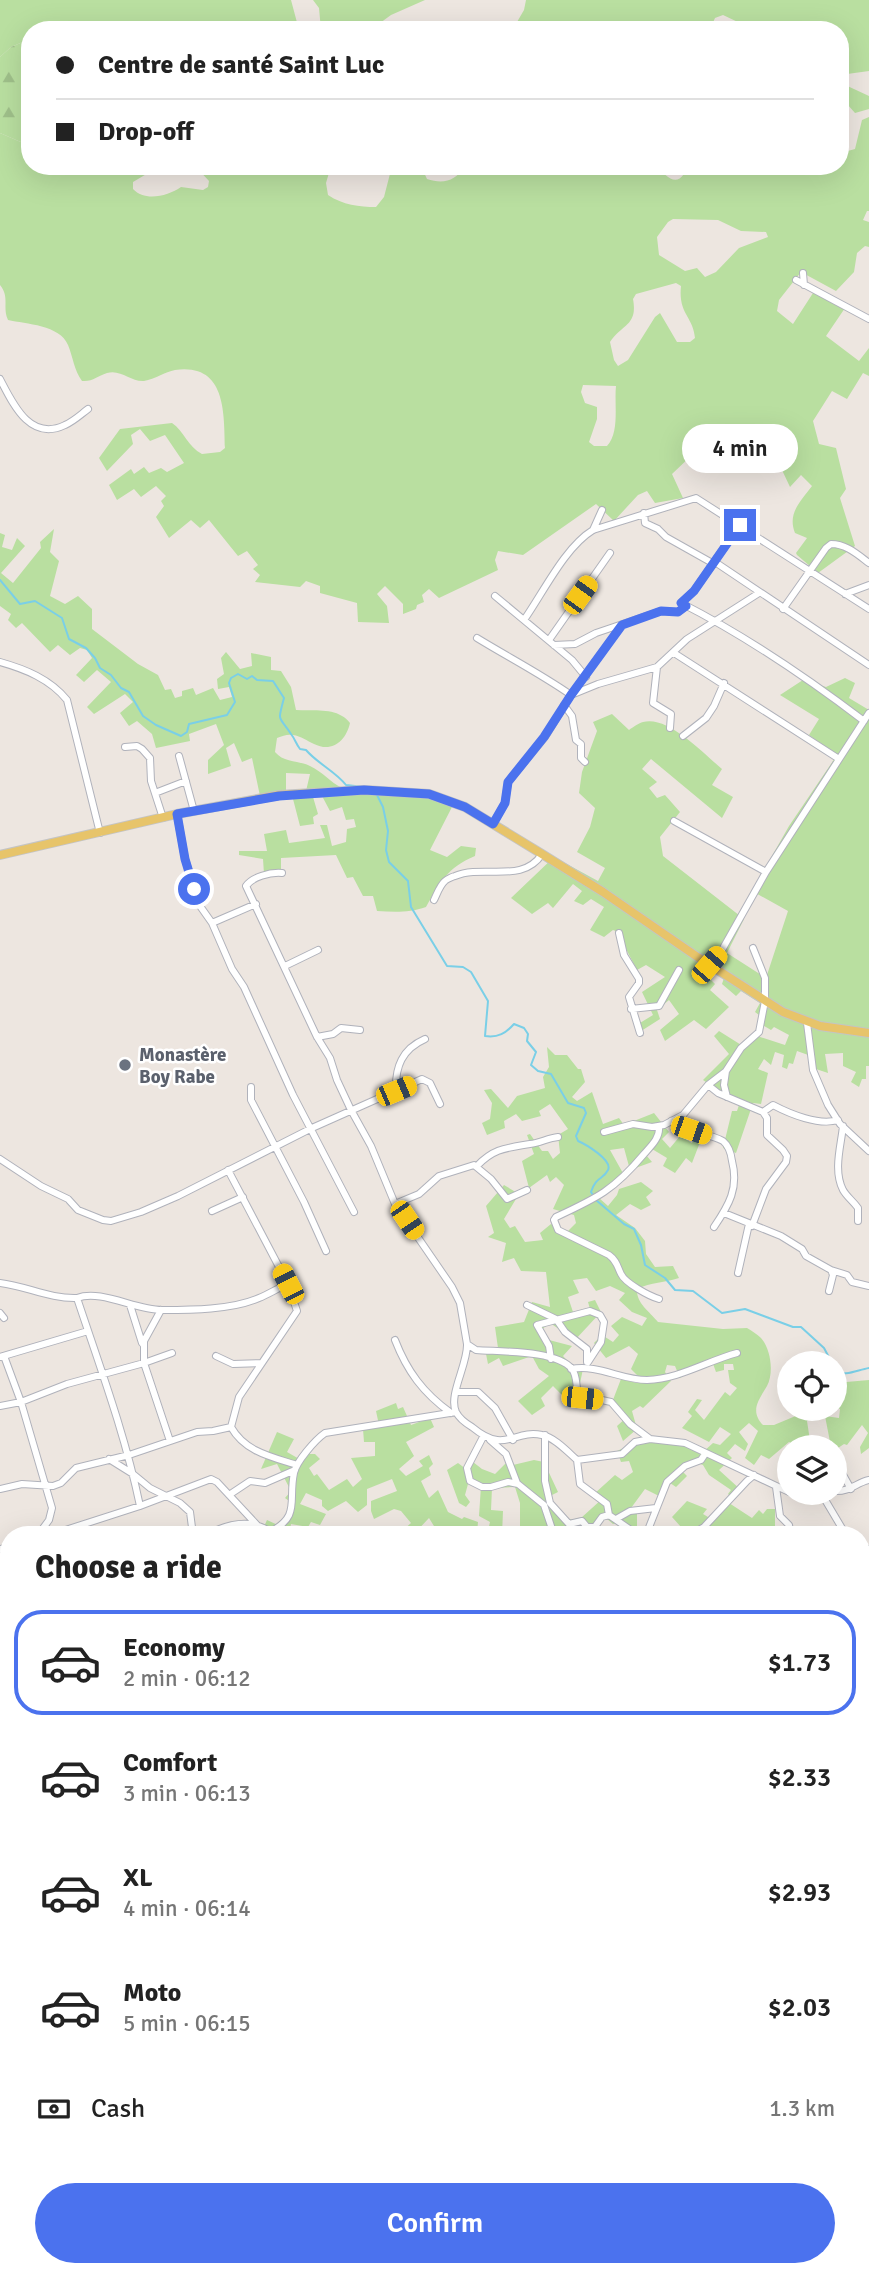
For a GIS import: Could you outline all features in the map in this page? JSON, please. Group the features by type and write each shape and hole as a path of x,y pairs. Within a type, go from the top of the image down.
{"main road":[{"path":"0,855 177,814 279,796 364,790 429,794 465,807 542,854 765,1002 807,1023 869,1033"}],"street":[{"path":"803,273 804,285"},
{"path":"796,279 869,318"},
{"path":"0,379 13,405 32,426 48,429 61,427 88,410"},
{"path":"524,620 566,554 580,538 593,530 695,498 869,609"},
{"path":"593,530 602,510"},
{"path":"644,513 645,523 658,528 666,537 715,563 869,665"},
{"path":"740,525 694,591 681,603 717,622 821,688 864,721"},
{"path":"783,608 808,571 831,544 840,544 850,549 869,563"},
{"path":"552,643 610,553"},
{"path":"845,594 869,585"},
{"path":"571,695 598,684 657,667 687,639 759,593"},
{"path":"495,596 572,660 586,677"},
{"path":"552,643 575,644 596,633 661,611 678,612 686,606"},
{"path":"493,824 505,803 508,782 544,737 622,625"},
{"path":"477,638 571,695"},
{"path":"674,653 839,759"},
{"path":"0,662 37,676 54,686 67,700 100,833"},
{"path":"657,667 653,703 671,713 670,728"},
{"path":"683,736 706,718 715,706 724,683"},
{"path":"564,705 572,716 576,740 580,744 585,762"},
{"path":"709,965 733,932 766,873 869,713"},
{"path":"125,747 137,746 148,754 163,818"},
{"path":"179,756 194,811"},
{"path":"155,793 186,780"},
{"path":"177,814 189,873 200,906 212,923 293,1095 354,1213"},
{"path":"674,821 766,873"},
{"path":"434,900 444,881 452,877 480,870 518,872 537,861 542,854"},
{"path":"282,873 268,874 246,884 317,1037 330,1058 351,1110 371,1146 395,1204 460,1303 467,1360 456,1392 454,1413"},
{"path":"212,923 256,904"},
{"path":"619,933 624,955 639,983 629,997 640,1033"},
{"path":"604,1132 633,1124 659,1127 683,1115 708,1085 726,1071 741,1048 759,1032 765,1002 765,978 753,948"},
{"path":"285,966 318,950"},
{"path":"631,1009 659,1006 678,970"},
{"path":"807,1023 813,1070 840,1123 869,1150"},
{"path":"317,1037 333,1034 341,1028 360,1030"},
{"path":"396,1091 398,1063 410,1048 425,1039"},
{"path":"726,1071 723,1085 727,1097"},
{"path":"0,1159 41,1186 68,1199 78,1210 103,1220 118,1219 201,1186 312,1128 425,1080 430,1083 440,1104"},
{"path":"708,1085 727,1097 763,1112 767,1118 766,1135 787,1156 786,1162 766,1189 751,1225 738,1273"},
{"path":"251,1087 251,1100 326,1251"},
{"path":"763,1112 773,1105 798,1116 840,1123"},
{"path":"671,1121 682,1129 727,1144 735,1180 734,1191 714,1227"},
{"path":"840,1123 840,1183 858,1208 858,1221"},
{"path":"659,1127 658,1137 617,1185 554,1220 558,1230 609,1255 616,1261 624,1278 647,1296 659,1299"},
{"path":"395,1204 419,1194 439,1176 477,1166 483,1159 507,1146 558,1137"},
{"path":"477,1166 507,1199 527,1190"},
{"path":"228,1170 288,1284 298,1311 239,1397 231,1427 236,1437 246,1446 296,1468"},
{"path":"212,1211 243,1197"},
{"path":"724,1213 792,1242 802,1249 806,1256 831,1270 847,1275 858,1274"},
{"path":"829,1291 831,1270"},
{"path":"847,1275 852,1282 869,1286"},
{"path":"0,1283 16,1284 62,1299 96,1296 160,1310 198,1310 237,1304 257,1299 288,1284"},
{"path":"77,1298 129,1455 140,1506"},
{"path":"130,1305 143,1345 144,1363 170,1441"},
{"path":"527,1305 556,1319 565,1332 587,1349 586,1364"},
{"path":"143,1345 160,1310"},
{"path":"551,1359 549,1346 537,1325 590,1311 600,1315 604,1322 601,1342 586,1364 572,1369"},
{"path":"45,1526 52,1508 21,1402 2,1356 88,1331"},
{"path":"395,1340 405,1364 418,1384 434,1401 454,1413 506,1454 518,1484"},
{"path":"467,1344 476,1350 543,1355 564,1362 576,1376 579,1395 611,1402 630,1424 650,1439"},
{"path":"0,1406 21,1402 67,1384 173,1353"},
{"path":"586,1364 633,1379 651,1380 699,1368 707,1362 737,1353"},
{"path":"216,1356 233,1364 261,1363"},
{"path":"456,1392 478,1392 495,1408 513,1440"},
{"path":"229,1495 250,1481 265,1483 296,1468 316,1440 325,1433 454,1413"},
{"path":"0,1489 22,1484 53,1486 61,1483 76,1468 129,1455 197,1432 231,1427"},
{"path":"486,1438 513,1440 528,1435 545,1435 577,1460 580,1484 607,1504 613,1517 626,1526"},
{"path":"545,1435 545,1481 550,1503 569,1524 582,1521 586,1526"},
{"path":"486,1438 467,1468 470,1481 482,1487 508,1482 518,1484 544,1505 551,1526"},
{"path":"577,1460 622,1454 635,1442 650,1439 685,1443 705,1454 730,1462 776,1487 780,1516 789,1526"},
{"path":"649,1526 667,1482 685,1466 701,1460 705,1454"},
{"path":"109,1459 134,1474 150,1488 180,1503 190,1513 192,1526"},
{"path":"282,1526 288,1518 294,1496 296,1468"},
{"path":"705,1526 754,1475"},
{"path":"78,1526 211,1479 217,1482 257,1525"},
{"path":"847,1490 869,1480"},
{"path":"847,1482 851,1489"},
{"path":"828,1505 841,1526"},
{"path":"594,1526 602,1517 656,1508"},
{"path":"225,1526 242,1523 257,1525"}],"green space":[{"path":"0,0 291,0 297,21 21,21 21,43 11,47 0,57"},
{"path":"313,0 425,0 383,21 320,21 319,8"},
{"path":"526,0 869,0 869,71 849,74 849,21 736,21 723,15 714,21 518,21"},
{"path":"21,43 21,142 0,133 0,57 11,47"},
{"path":"849,87 869,96 869,109 855,113 849,106"},
{"path":"869,117 869,211 863,220 869,222 869,247 865,246 857,253 854,272 836,291 801,272 779,300 777,311 793,324 813,293 845,308 826,336 859,361 869,348 869,376 863,373 847,399 832,391 813,421 819,444 836,448 846,489 840,498 855,546 818,573 797,555 807,538 795,533 793,526 796,508 812,486 801,475 790,487 782,470 780,446 763,441 752,454 743,445 733,455 722,452 724,437 714,436 710,450 692,455 672,474 683,498 655,503 647,491 638,495 614,521 596,504 523,555 498,551 495,560 498,570 439,598 429,589 422,595 424,602 417,605 416,609 403,614 403,604 385,586 377,594 387,606 389,623 358,622 357,603 320,593 320,586 306,581 300,587 255,582 260,575 253,569 258,565 247,551 238,556 209,520 200,528 191,520 169,538 156,517 164,506 161,501 166,496 156,486 141,497 134,489 117,500 109,485 131,469 134,474 144,467 149,473 161,468 167,472 184,463 165,435 150,441 140,429 131,435 133,444 107,471 99,458 120,429 172,423 202,454 220,452 225,448 219,393 213,382 204,374 192,370 175,370 144,381 112,372 82,381 68,345 58,333 42,326 8,320 5,294 0,285 0,133 21,142 21,175 145,175 133,182 133,189 150,196 170,193 181,187 203,190 208,187 209,181 203,175 328,175 326,183 328,195 339,201 363,207 376,207 384,197 390,175 425,175 427,179 438,181 457,175 666,175 677,180 683,175 849,175 849,151 855,149 862,120","holes":["673,219 718,220 741,231 766,232 768,237 739,248 716,272 705,277 697,268 685,271 659,255 657,237","676,283 681,286 682,303 695,338 690,342 677,342 660,313 628,360 618,366 610,342 631,320 636,294","583,385 616,386 614,433 607,446 594,446 589,442 597,419 597,407 585,403 581,392"]},
{"path":"54,529 50,552 59,561 50,596 65,604 78,596 92,609 92,629 138,664 158,675 165,690 171,689 175,698 182,696 182,691 193,688 196,695 213,688 220,700 232,697 229,687 218,689 217,679 224,674 221,658 226,652 240,669 252,666 251,653 271,657 271,670 281,671 291,687 296,710 333,712 350,723 342,740 332,746 321,746 293,735 277,738 275,752 279,756 310,766 342,788 429,791 452,807 430,850 447,857 461,846 476,848 475,856 445,877 426,907 408,911 377,911 373,896 363,896 353,877 347,878 336,855 281,858 281,871 264,874 263,859 239,855 239,851 267,851 264,834 286,830 289,843 325,838 320,825 327,825 332,846 346,842 347,829 356,827 354,819 346,820 342,807 330,811 322,796 313,797 318,814 313,817 314,824 300,826 293,799 260,796 252,758 242,762 234,743 226,748 231,766 208,774 208,760 224,745 216,724 189,734 190,741 156,748 152,734 137,721 129,726 120,713 133,702 125,694 94,714 87,707 111,682 97,670 84,682 76,675 92,658 87,650 80,648 70,655 58,645 50,652 22,623 16,628 8,620 11,614 0,606 0,533 5,535 2,547 12,550 17,538 25,546 1,573 13,583 41,548 40,542","holes":["286,773 310,774 306,791 286,792"]},
{"path":"845,678 855,683 849,698 869,710 869,1066 866,1066 866,1079 862,1079 859,1087 851,1082 856,1072 843,1066 843,1053 825,1054 828,1073 810,1067 811,1056 797,1051 793,1064 789,1063 787,1069 782,1067 784,1055 775,1052 771,1065 764,1059 758,1069 768,1073 761,1104 753,1103 736,1153 723,1148 732,1111 737,1111 739,1105 703,1080 729,1054 714,1036 719,1031 746,1048 754,1035 785,1045 789,1035 759,1023 763,1018 755,1012 760,1003 741,991 736,996 722,984 724,978 715,973 711,980 715,984 710,990 729,1007 706,1029 694,1020 665,1041 660,1030 679,1014 669,1000 657,1010 660,1019 638,1033 635,1026 653,1015 642,992 665,977 646,965 637,970 621,933 613,930 604,937 590,930 604,907 591,899 583,905 574,901 582,891 573,884 553,908 548,903 532,914 511,898 554,857 598,881 605,868 577,852 590,827 595,808 579,793 582,772 597,731 593,722 612,714 629,730 643,722 663,724 685,737 722,769 712,785 733,797 722,818 651,759 642,769 657,782 649,788 657,798 665,795 680,812 660,837 663,856 744,919 727,953 766,978 788,911 752,891 789,826 837,755 809,735 819,719 780,695 803,680 826,687"},
{"path":"547,1047 555,1055 567,1055 578,1069 581,1069 585,1082 572,1097 577,1101 592,1092 603,1124 619,1118 624,1125 654,1113 669,1132 662,1139 670,1148 680,1136 692,1143 697,1133 702,1137 692,1163 686,1158 675,1173 663,1166 667,1158 652,1149 646,1155 652,1162 630,1170 624,1148 610,1150 624,1175 598,1197 608,1206 619,1189 641,1182 653,1191 646,1197 651,1205 641,1210 630,1204 616,1215 635,1228 645,1241 646,1254 655,1267 673,1266 679,1278 637,1289 644,1307 658,1322 723,1329 747,1328 756,1334 767,1348 771,1368 769,1381 758,1401 756,1410 759,1420 763,1425 784,1421 807,1421 809,1435 777,1435 777,1452 769,1459 761,1455 754,1465 745,1458 758,1431 749,1423 739,1432 748,1444 745,1451 735,1444 727,1453 732,1458 719,1470 741,1490 734,1500 728,1494 731,1490 709,1475 703,1465 695,1462 683,1472 687,1476 676,1487 670,1483 663,1498 645,1489 631,1508 637,1513 637,1526 626,1526 623,1521 613,1524 606,1518 598,1526 520,1526 520,1503 515,1487 492,1488 491,1510 503,1511 502,1526 489,1526 490,1522 479,1516 481,1486 468,1484 465,1495 470,1502 466,1507 459,1503 447,1470 458,1463 466,1469 473,1462 495,1474 507,1462 513,1465 534,1460 544,1462 558,1492 546,1498 549,1509 558,1507 561,1521 581,1518 602,1499 594,1494 615,1475 622,1480 633,1472 629,1461 621,1462 617,1451 643,1439 684,1441 703,1452 713,1443 720,1445 731,1434 720,1427 709,1442 682,1428 692,1416 688,1412 697,1399 702,1400 695,1410 704,1420 725,1392 730,1396 737,1388 730,1383 728,1370 734,1370 733,1364 724,1364 724,1370 716,1372 712,1361 680,1378 675,1366 667,1365 665,1372 671,1381 643,1408 640,1406 632,1411 637,1429 623,1441 617,1426 627,1417 611,1405 621,1379 637,1383 640,1378 631,1369 638,1354 629,1346 606,1358 594,1343 602,1335 613,1342 619,1335 611,1326 622,1317 642,1326 647,1318 632,1312 619,1300 625,1293 610,1286 596,1291 587,1278 573,1280 579,1293 568,1297 573,1312 590,1309 588,1302 595,1300 601,1312 575,1340 550,1323 541,1330 549,1340 572,1346 563,1356 573,1367 583,1369 579,1388 567,1400 553,1386 541,1398 545,1406 532,1415 518,1401 549,1376 539,1369 532,1356 503,1366 499,1358 488,1364 485,1349 498,1348 495,1327 524,1322 532,1302 550,1307 546,1272 521,1271 514,1258 502,1262 506,1243 488,1237 494,1233 486,1206 504,1185 519,1194 504,1219 510,1228 515,1226 525,1242 543,1240 540,1233 551,1224 568,1231 576,1223 574,1215 553,1209 564,1185 556,1177 550,1182 547,1175 529,1188 522,1161 534,1154 527,1135 530,1134 542,1151 548,1151 553,1159 560,1153 558,1135 568,1129 550,1104 539,1111 541,1116 522,1121 516,1114 504,1121 505,1128 487,1135 482,1123 490,1119 492,1103 484,1090 491,1089 508,1108 517,1096 545,1088 543,1077 549,1067"},
{"path":"869,1380 869,1448 861,1454 860,1447 868,1433 862,1425 847,1445 847,1435 829,1435 826,1421 847,1421 847,1382"},
{"path":"396,1403 398,1409 403,1407 411,1425 430,1418 434,1427 406,1442 414,1456 399,1469 406,1476 423,1466 419,1461 429,1455 433,1464 429,1468 431,1475 421,1481 429,1498 438,1490 448,1512 462,1519 464,1517 478,1522 478,1526 434,1526 429,1518 421,1526 408,1526 411,1523 401,1511 394,1509 374,1519 371,1501 397,1491 392,1479 367,1489 367,1505 358,1512 346,1501 328,1511 322,1506 322,1500 306,1493 300,1504 326,1514 320,1525 311,1522 309,1526 282,1526 292,1503 285,1498 291,1491 277,1464 261,1469 277,1432 294,1439 287,1452 301,1460 305,1454 315,1454 320,1459 309,1468 329,1490 347,1479 353,1487 362,1479 351,1458 375,1456 375,1442 364,1442 363,1429 379,1425 376,1411"},
{"path":"687,1501 707,1509 703,1514 713,1520 729,1503 752,1518 759,1510 763,1514 767,1509 775,1509 775,1526 680,1526 672,1517"},
{"path":"267,1520 280,1526 264,1526"}],"waterway":[{"path":"0,580 20,604 35,601 62,618 69,639 86,648 100,668 129,692 143,716 156,725 181,736 187,732 189,724 227,715 235,702 229,683 231,678 238,674 247,679 252,676 257,680 273,681 284,698 280,719 300,749 306,750 346,785 364,787"},
{"path":"377,795 383,807 388,831 386,850 389,862 408,881 411,907 447,966 463,967 471,972 488,1001 485,1036 501,1034 514,1024 524,1028 528,1034 527,1041 536,1052 531,1065 538,1071 551,1074 568,1103 584,1108 586,1113 576,1136 578,1141 598,1153 608,1166 606,1173 593,1187 593,1195"},
{"path":"596,1200 634,1229 645,1265 665,1278 675,1290 693,1291 722,1313 745,1309 793,1327 801,1327 826,1351"},
{"path":"847,1373 869,1368"}],"place":[{"name":"Monastère Boy Rabe","path":"125,1065"}],"route":[{"path":"194,889 185,859 177,814 279,796 364,790 442,797 493,824 505,803 508,782 544,737 622,625 661,611 674,613 683,609 686,606 681,603 694,591 740,525"}]}
